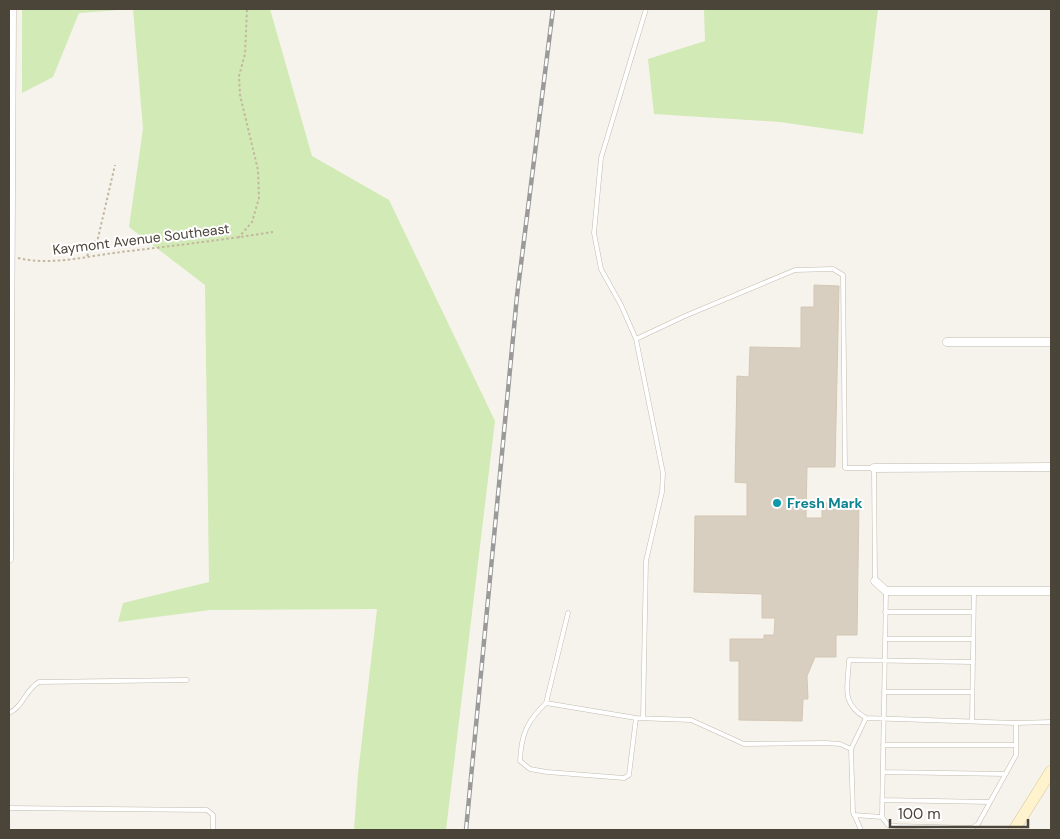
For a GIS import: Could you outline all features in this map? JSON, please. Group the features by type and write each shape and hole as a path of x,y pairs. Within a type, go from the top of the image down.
{"main road":[{"path":"1014,830 1051,771"}],"street":[{"path":"9,559 12,9"},
{"path":"947,342 1051,342"},
{"path":"874,468 1051,467"},
{"path":"875,581 886,591 1051,591"}],"lane":[{"path":"643,718 646,561 662,492 663,473 636,340 621,305 601,269 594,233 601,158 646,9"},
{"path":"636,340 685,316 795,270 838,271 842,275 845,468 874,468 875,581"},
{"path":"886,591 882,817 888,824 897,826 972,828 978,824 1016,755 1016,723"},
{"path":"972,721 974,591"},
{"path":"885,612 973,612"},
{"path":"568,613 546,702 533,716 521,740 520,761 530,769 547,772 624,778 628,776 636,718"},
{"path":"885,639 973,639"},
{"path":"972,662 849,660 848,703 854,711 866,718 1016,723 1051,722"},
{"path":"9,713 16,710 31,687 39,682 187,680"},
{"path":"884,692 972,692"},
{"path":"546,702 636,718 691,720 744,744 826,743 840,744 851,749"},
{"path":"861,830 854,815 851,749 866,718"},
{"path":"883,745 1016,745"},
{"path":"883,772 1006,774"},
{"path":"882,800 990,802"},
{"path":"9,808 207,810 213,816 213,830"},
{"path":"854,815 882,817"}],"path":[{"path":"238,238 252,222 259,198 258,170 240,95 239,76 244,54 247,9"},
{"path":"87,256 98,238 115,165"},
{"name":"Kaymont Avenue Southeast","path":"10,256 46,261 238,238 273,232"}],"green space":[{"path":"22,9 133,9 79,13 53,77 22,93"},
{"path":"133,9 270,9 312,156 389,200 495,421 446,830 354,830 358,774 377,609 210,610 118,622 123,603 209,582 205,285 129,227 143,129"},
{"path":"704,9 878,9 863,134 780,122 654,114 648,59 705,41"}],"building":[{"name":"Fresh Mark","path":"814,285 839,286 835,467 807,467 806,518 822,518 822,503 859,504 857,635 836,635 836,657 815,657 807,676 808,699 803,699 802,721 739,720 739,661 730,661 730,639 764,639 764,635 774,635 775,618 762,618 762,594 694,592 695,516 747,516 747,483 735,482 737,376 749,377 750,347 801,348 801,307 814,307"}],"railway":[{"path":"466,830 517,296 553,9"}],"place":[{"name":"Fresh Mark","path":"777,503"}]}
